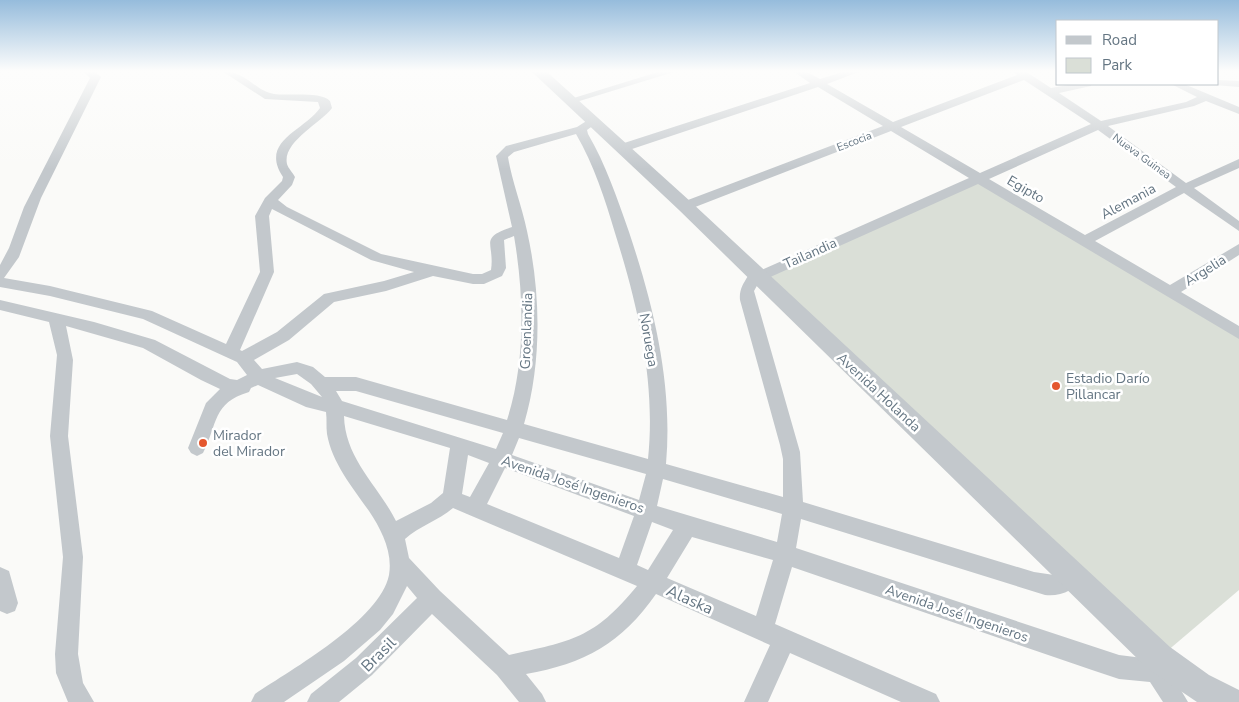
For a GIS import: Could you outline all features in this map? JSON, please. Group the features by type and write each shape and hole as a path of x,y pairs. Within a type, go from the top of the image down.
{"street":[{"path":"0,274 5,269 14,252 34,198 84,104"},
{"path":"236,355 267,272 262,216 270,201 288,182 289,177 281,165 286,145 294,135 324,112 325,104"},
{"name":"Avenida Holanda","path":"571,104 586,125 622,148 685,206 1159,658 1198,686 1228,702"},
{"path":"622,148 758,104"},
{"name":"Egipto","path":"853,104 1239,333"},
{"name":"Escocia","path":"685,206 946,104"},
{"name":"Nueva Guinea","path":"1066,104 1099,125 1239,227"},
{"name":"Tailandia","path":"757,276 1099,125 1191,104"},
{"path":"1222,104 1239,111"},
{"name":"Groenlandia","path":"474,508 502,459 513,430 521,400 529,308 520,229 514,213 502,156 510,149 586,125"},
{"name":"Noruega","path":"586,125 622,233 648,327 658,404 659,441 656,470 646,510 624,570"},
{"name":"Alemania","path":"1084,241 1185,188 1239,163"},
{"path":"270,201 282,210 376,257 473,279 492,276 499,268 497,241 499,236 520,229"},
{"name":"Argelia","path":"1171,291 1239,248"},
{"path":"236,355 283,336 329,298 386,286 432,271"},
{"path":"757,276 749,285 748,300 792,458 794,508 773,603 762,630"},
{"name":"Avenida José Ingenieros","path":"0,282 50,291 147,315 236,355 258,378 312,402 334,406 460,444 687,526 784,554 1092,659 1119,667 1157,671"},
{"path":"0,306 149,344 198,371 239,387 277,388"},
{"path":"56,319 65,358 58,412 59,436 73,555 73,585 66,622 68,669 73,689 82,702"},
{"path":"198,448 216,402 229,391 258,378 286,369 299,368 308,373 332,398 336,436 346,461 389,524 400,563 395,591 376,620 263,702"},
{"path":"319,384 356,384 794,508 1034,582 1049,585 1062,584 1072,576"},
{"path":"393,537 407,524 438,509 451,498 454,490 460,444"},
{"name":"Alaska","path":"451,498 624,570 928,702"},
{"path":"505,667 583,648 605,634 622,618 652,582 687,526"},
{"path":"400,563 432,600 505,667 534,702"},
{"path":"0,577 2,578 7,603"},
{"name":"Brasil","path":"319,702 347,684 367,666 432,600"},
{"path":"1133,634 1176,702"},
{"path":"756,702 784,640"}],"green space":[{"name":"Estadio Darío Pillancar","path":"978,178 1239,333 1239,590 1159,658 757,276"}],"place":[{"name":"Estadio Darío Pillancar","path":"1056,386"},
{"name":"Mirador del Mirador","path":"203,443"}]}
